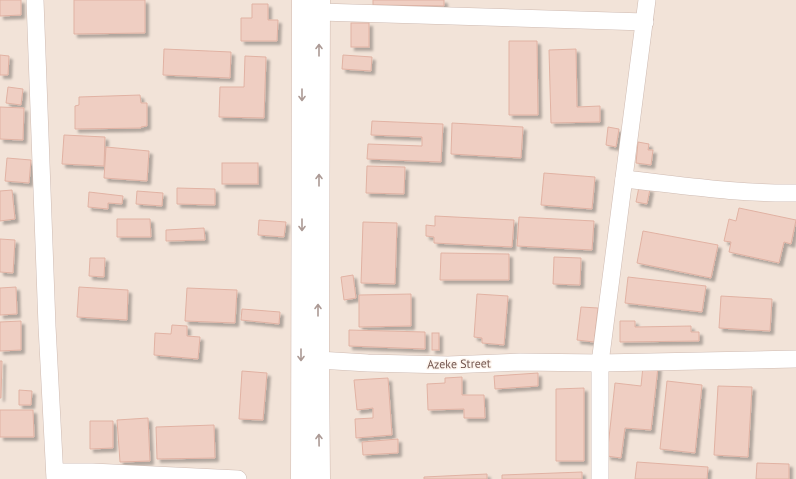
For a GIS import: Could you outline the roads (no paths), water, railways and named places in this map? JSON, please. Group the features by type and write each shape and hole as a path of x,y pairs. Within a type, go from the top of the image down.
{"main road":[{"path":"314,4 319,479"},
{"path":"302,479 301,352 314,4"}],"street":[{"path":"35,0 47,326 55,476 92,472 238,479"},
{"path":"600,479 600,363 647,0"},
{"path":"314,4 645,22"},
{"path":"624,179 737,190 796,193"},
{"name":"Azeke Street","path":"318,360 448,365 520,362 600,363 796,360"}]}
